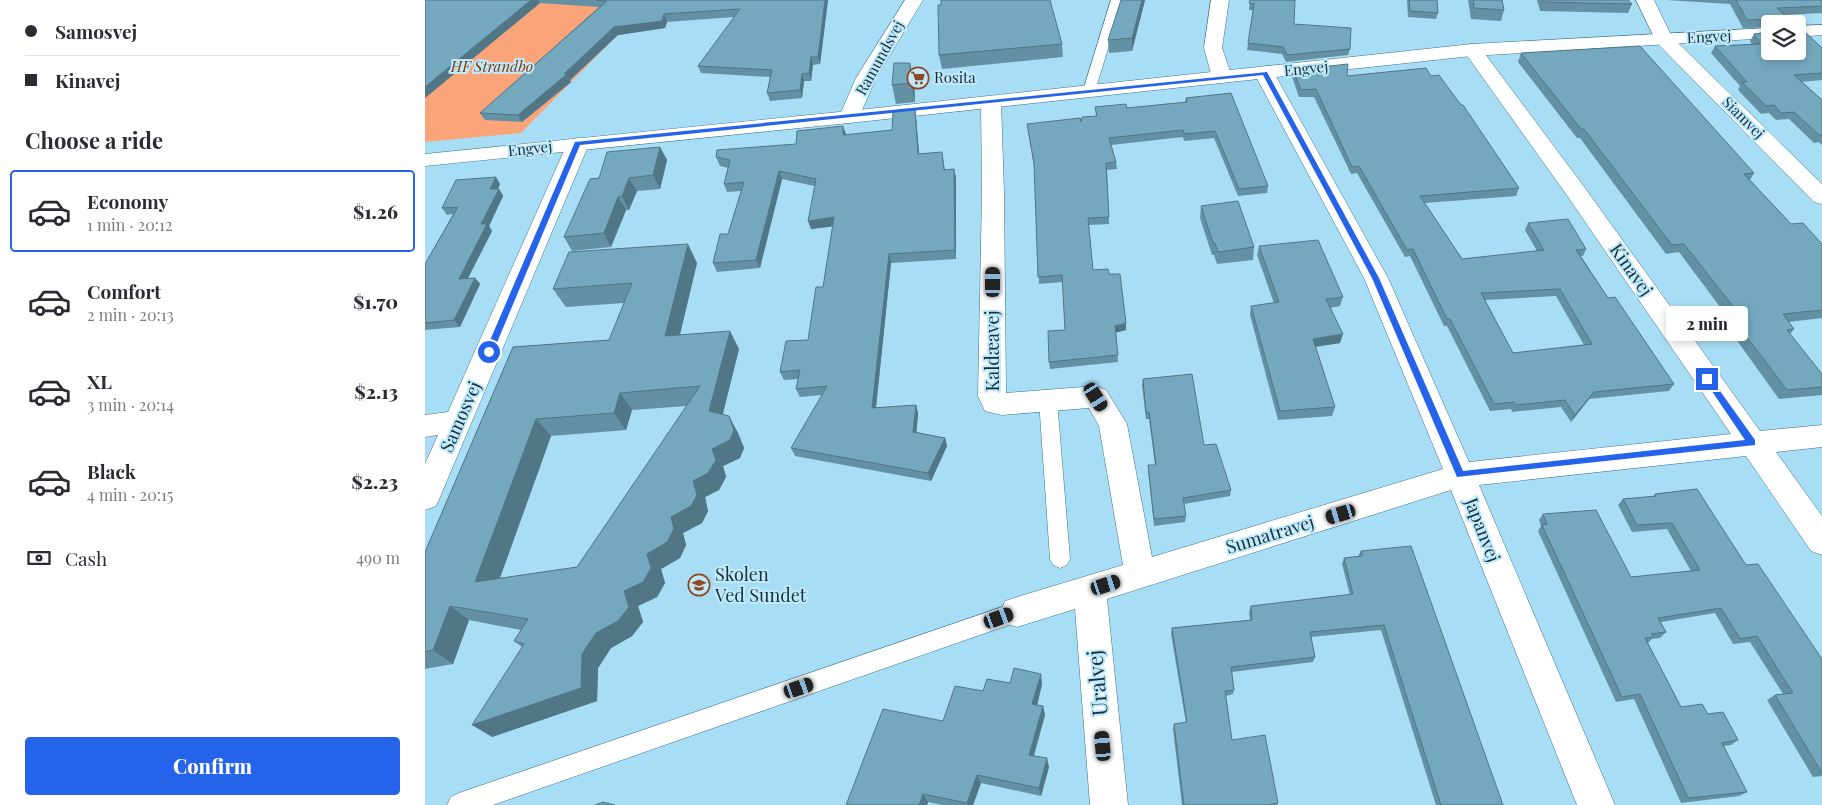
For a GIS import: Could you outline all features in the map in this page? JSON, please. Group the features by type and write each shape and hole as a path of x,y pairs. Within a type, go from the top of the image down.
{"street":[{"name":"Ramundsvej","path":"849,117 866,78 913,0"},
{"path":"1220,0 1213,48 1222,77"},
{"name":"Siamvej","path":"1645,0 1664,39 1822,197"},
{"path":"1806,31 1822,30"},
{"name":"Engvej","path":"425,160 849,117 1472,50 1761,34"},
{"name":"Kinavej","path":"1472,50 1575,189 1822,541"},
{"name":"Japanvej","path":"1265,73 1376,278 1461,475 1498,570 1596,805"},
{"name":"Kaldæavej","path":"991,102 993,193 992,396 995,403 1002,404 1096,397 1113,424 1140,575"},
{"name":"Samosvej","path":"425,497 577,144"},
{"path":"425,426 459,421"},
{"name":"Sumatravej","path":"1017,612 1415,491 1461,475 1822,436"},
{"name":"Uralvej","path":"1090,591 1109,805"}],"lane":[{"path":"1089,91 1117,0"},
{"path":"1047,400 1060,559"},
{"path":"459,805 1017,612"}],"green space":[{"name":"HF Strandbo","path":"425,0 652,0 521,133 425,142"}],"building":[{"path":"425,0 531,0 425,87"},
{"path":"596,0 825,0 818,57 811,57 809,73 802,74 800,90 767,93 772,70 698,66 740,9 664,14 662,21 614,27 564,74 567,74 518,115 480,113 607,1"},
{"path":"941,0 1050,0 1062,44 939,55 938,5 941,5"},
{"path":"1121,0 1142,0 1132,38 1108,40"},
{"path":"1250,0 1295,0 1294,24 1351,28 1350,49 1287,55 1283,47 1248,43 1254,4 1249,3"},
{"path":"1409,0 1437,0 1438,13 1410,11"},
{"path":"1473,0 1502,0 1504,10 1474,8"},
{"path":"1543,0 1628,0 1632,4 1543,2"},
{"path":"1736,0 1822,0 1822,6 1777,8 1785,15 1761,15 1761,20 1747,20"},
{"path":"1761,33 1761,60 1806,60 1806,33 1822,48 1822,73 1794,75 1822,100 1822,135 1819,135 1794,112 1781,113 1774,105 1766,106 1742,82 1747,82 1715,46 1760,44 1754,34"},
{"path":"1640,46 1754,173 1744,174 1791,224 1803,223 1822,244 1822,310 1783,314 1794,329 1787,330 1822,374 1822,387 1787,390 1734,320 1743,319 1684,244 1672,245 1584,129 1581,129 1521,53"},
{"path":"894,63 910,63 911,83 892,85"},
{"path":"1348,64 1347,76 1426,68 1431,76 1439,75 1461,105 1463,105 1519,188 1420,196 1462,259 1544,250 1528,223 1568,219 1586,249 1576,250 1608,298 1615,297 1674,384 1594,392 1575,415 1565,400 1516,405 1514,402 1494,404 1450,319 1447,319 1413,249 1407,250 1359,166 1352,167 1316,89 1301,90 1293,70","holes":["1560,289 1592,344 1513,353 1481,293"]},
{"path":"1231,93 1268,186 1239,189 1215,131 1184,134 1183,130 1109,138 1116,162 1106,163 1109,217 1088,218 1093,270 1108,269 1109,274 1120,274 1126,323 1115,326 1118,355 1049,362 1048,331 1065,330 1062,275 1038,277 1034,163 1027,124 1080,118 1081,122 1082,117 1097,116 1095,107 1126,104 1127,108 1187,102 1186,98"},
{"path":"915,109 918,154 942,152 944,170 954,169 955,250 889,254 872,408 916,405 913,432 945,438 928,473 791,448 827,386 796,389 800,370 780,372 786,341 808,340 816,287 823,287 834,217 808,221 816,179 779,171 756,260 713,263 720,234 728,234 744,182 724,184 730,160 716,157 717,150 796,144 797,131 843,126 843,135 892,130 893,112"},
{"path":"660,147 653,175 629,178 622,196 618,197 604,233 564,237 590,179 599,178 607,152"},
{"path":"496,177 490,189 499,189 481,224 487,224 459,279 475,278 454,320 425,323 425,264 458,207 442,208 456,180"},
{"path":"1238,201 1254,247 1218,252 1215,243 1213,243 1201,206"},
{"path":"1318,240 1343,297 1326,299 1343,334 1313,339 1335,407 1280,411 1251,306 1279,302 1259,246"},
{"path":"688,244 665,336 730,331 709,411 729,416 734,430 730,440 712,449 716,460 708,473 693,481 697,495 691,506 671,517 674,529 667,542 647,554 651,568 643,582 624,591 629,607 618,621 596,633 582,654 581,688 472,725 524,644 514,641 528,619 450,606 433,650 425,652 425,552 513,347 609,340 632,283 553,289 569,252","holes":["700,386 577,567 475,582 536,419 614,413 620,393"]},
{"path":"1192,374 1204,445 1216,444 1231,490 1183,498 1186,516 1154,519 1148,465 1156,465 1149,412 1146,413 1143,379"},
{"path":"1697,489 1746,565 1758,564 1822,659 1822,773 1775,695 1793,693 1757,636 1740,639 1721,608 1658,618 1666,632 1651,634 1654,637 1645,638 1681,707 1702,704 1708,714 1723,712 1738,740 1722,743 1747,792 1688,798 1640,694 1622,697 1542,525 1547,524 1543,514 1596,510 1631,577 1700,570 1672,523 1637,525 1623,499"},
{"path":"1411,546 1503,805 1441,805 1384,625 1310,632 1315,657 1231,667 1234,690 1225,691 1232,740 1265,735 1278,803 1267,805 1184,805 1174,724 1187,722 1172,628 1252,620 1251,606 1353,594 1344,558 1362,556 1361,551"},
{"path":"1014,668 1041,674 1032,704 1043,706 1029,755 1047,758 1039,788 977,775 967,803 923,794 919,805 846,805 883,709 943,721 955,686 983,691 987,679 1010,683"},
{"path":"603,802 615,805 595,805"}],"place":[{"name":"Rosita","path":"918,78"},
{"name":"Skolen Ved Sundet","path":"699,585"}],"route":[{"path":"489,352 577,144 1265,73 1376,278 1461,475 1752,443 1707,379"}]}
